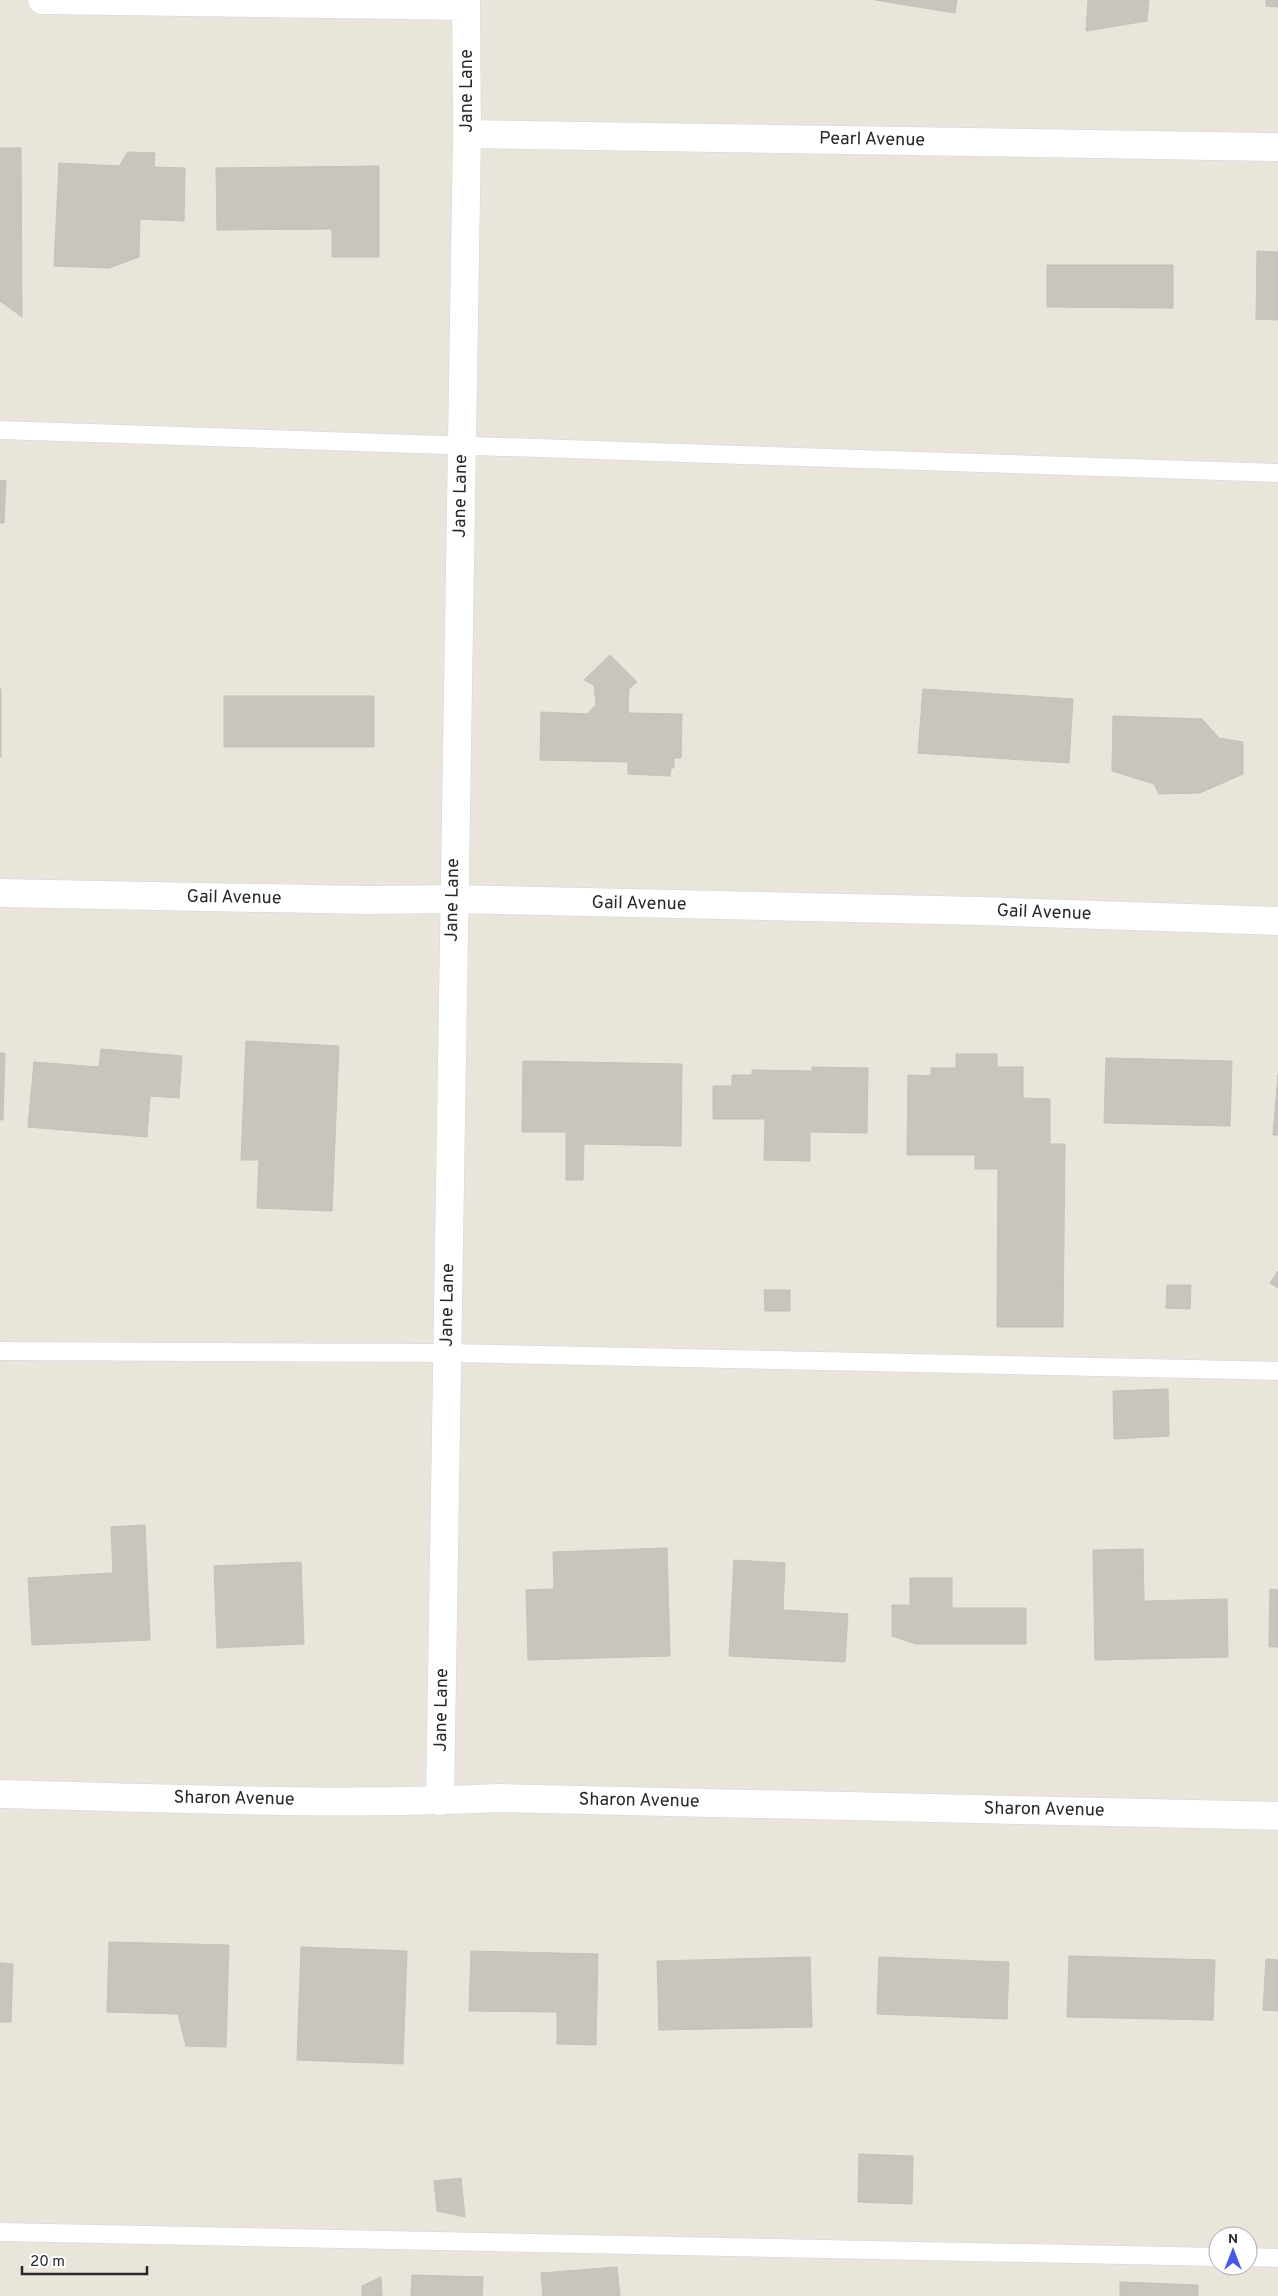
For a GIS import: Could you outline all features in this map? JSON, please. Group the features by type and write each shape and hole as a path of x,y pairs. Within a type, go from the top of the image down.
{"street":[{"path":"42,0 466,3"},
{"name":"Jane Lane","path":"440,1801 453,900 467,134 466,3"},
{"name":"Pearl Avenue","path":"467,134 1278,147"},
{"name":"Gail Avenue","path":"0,893 981,911 1278,921"},
{"name":"Sharon Avenue","path":"0,1794 310,1801 440,1801 498,1798 1278,1816"}],"lane":[{"path":"0,430 1278,473"},
{"path":"0,1351 447,1353 1278,1371"},
{"path":"0,2232 1208,2257"},
{"path":"1258,2257 1278,2258"}],"building":[{"path":"875,0 957,0 955,13"},
{"path":"1088,0 1149,0 1147,21 1086,31"},
{"path":"1266,0 1278,0 1278,7 1266,6"},
{"path":"0,148 21,148 22,317 0,301"},
{"path":"128,152 155,153 154,167 185,168 184,221 140,219 139,257 109,268 54,266 59,163 119,166"},
{"path":"379,166 379,257 332,257 332,229 217,230 216,168"},
{"path":"1257,251 1278,252 1278,320 1256,319"},
{"path":"1047,265 1173,265 1173,308 1047,307"},
{"path":"0,480 6,481 4,523 0,523"},
{"path":"610,655 637,682 629,689 628,713 682,714 681,758 674,758 674,768 671,768 670,776 628,774 628,762 540,760 541,712 587,714 596,705 594,685 584,680"},
{"path":"1,689 1,757 0,757"},
{"path":"923,689 1073,699 1069,763 918,753"},
{"path":"224,696 374,696 374,747 224,747"},
{"path":"1113,716 1202,719 1219,738 1243,742 1243,774 1200,793 1159,794 1154,784 1112,771"},
{"path":"246,1041 339,1046 332,1211 257,1208 259,1160 241,1160"},
{"path":"101,1049 182,1056 179,1098 150,1096 147,1137 28,1127 34,1062 99,1067"},
{"path":"0,1053 5,1053 3,1120 0,1120"},
{"path":"956,1054 997,1054 997,1067 1023,1067 1023,1098 1050,1099 1050,1144 1065,1144 1063,1327 997,1327 998,1169 975,1169 975,1155 907,1155 908,1075 931,1076 931,1068 956,1068"},
{"path":"1106,1058 1232,1061 1230,1126 1104,1123"},
{"path":"523,1061 682,1064 681,1146 584,1144 583,1180 566,1180 566,1132 522,1132"},
{"path":"812,1067 868,1068 867,1133 810,1132 810,1161 764,1160 765,1119 713,1119 713,1086 732,1086 732,1075 752,1075 752,1070 812,1071"},
{"path":"1278,1075 1278,1135 1273,1135"},
{"path":"1278,1271 1278,1288 1270,1283"},
{"path":"1167,1285 1191,1285 1190,1309 1166,1308"},
{"path":"764,1290 790,1290 790,1311 765,1311"},
{"path":"1168,1389 1169,1436 1114,1439 1113,1391"},
{"path":"145,1525 150,1640 32,1645 28,1578 113,1573 111,1527"},
{"path":"667,1548 670,1656 528,1660 526,1590 554,1589 553,1552"},
{"path":"1143,1549 1144,1601 1227,1599 1228,1657 1095,1660 1093,1550"},
{"path":"734,1560 785,1563 783,1610 848,1614 845,1662 729,1656"},
{"path":"301,1562 304,1644 217,1648 214,1566"},
{"path":"910,1578 952,1578 952,1608 1026,1608 1026,1644 916,1644 892,1636 892,1605 910,1605"},
{"path":"1270,1589 1278,1590 1278,1647 1269,1647"},
{"path":"109,1942 229,1945 226,2047 186,2046 178,2014 107,2012"},
{"path":"301,1947 407,1951 403,2064 297,2060"},
{"path":"471,1951 598,1954 596,2045 557,2044 557,2012 469,2011"},
{"path":"1069,1956 1215,1960 1213,2020 1067,2017"},
{"path":"810,1957 812,2027 659,2030 657,1961"},
{"path":"879,1957 1009,1962 1007,2019 877,2014"},
{"path":"1266,1959 1278,1960 1278,2011 1263,2010"},
{"path":"0,1963 13,1964 11,2022 0,2022"},
{"path":"859,2154 913,2156 912,2204 858,2202"},
{"path":"461,2178 465,2217 437,2211 434,2181"},
{"path":"617,2267 620,2296 543,2296 541,2273"},
{"path":"412,2275 483,2277 482,2296 411,2296"},
{"path":"381,2277 382,2296 362,2296 362,2286"},
{"path":"1120,2282 1198,2285 1198,2296 1120,2296"}]}
